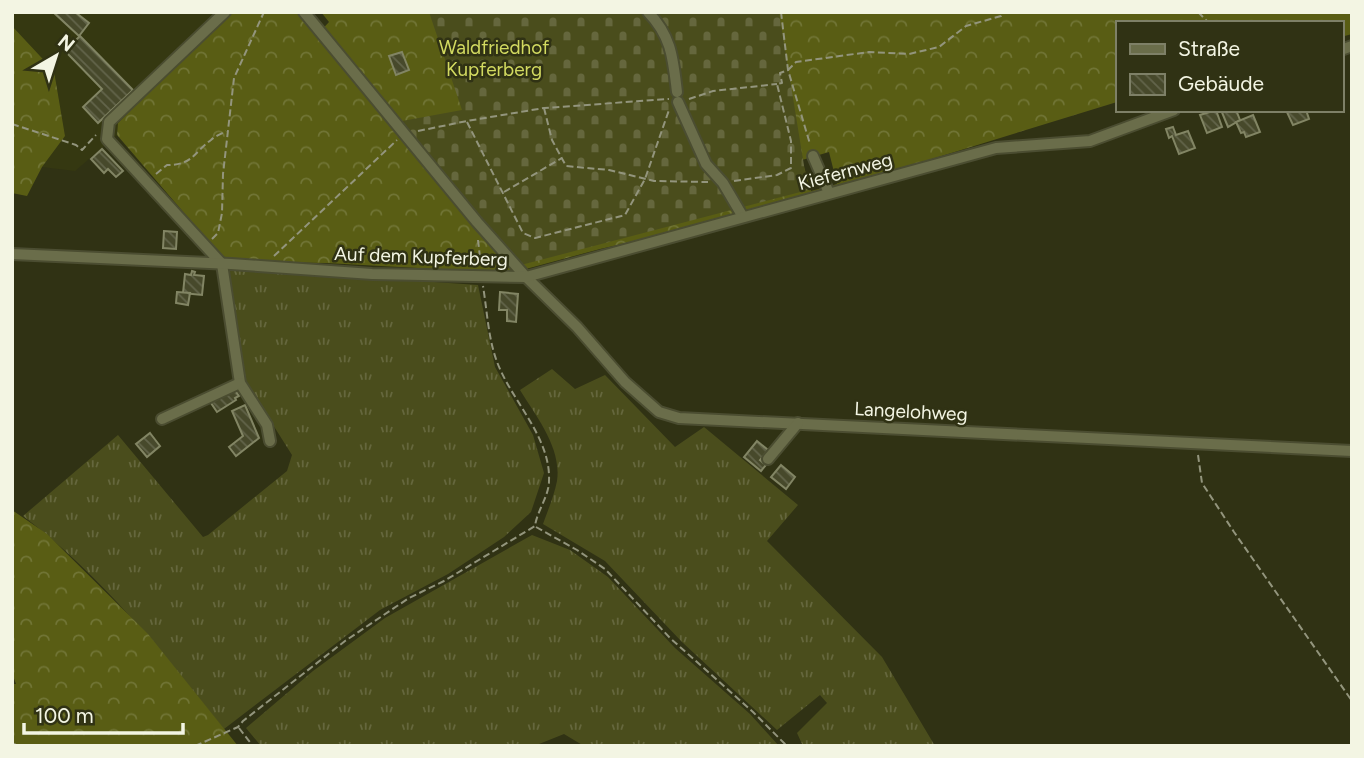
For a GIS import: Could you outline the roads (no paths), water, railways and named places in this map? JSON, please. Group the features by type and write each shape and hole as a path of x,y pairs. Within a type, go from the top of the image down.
{"street":[{"path":"225,12 109,122 107,139 222,264 240,383 267,425 270,441"},
{"name":"Auf dem Kupferberg","path":"304,12 477,222 526,276"},
{"path":"648,12 666,33 673,58 677,97 706,163 723,183 743,217"},
{"name":"Kiefernweg","path":"526,276 996,148 1090,141 1169,112"},
{"path":"813,156 829,194"},
{"name":"Auf dem Kupferberg","path":"12,254 372,274 526,276"},
{"name":"Langelohweg","path":"526,276 577,327 625,382 659,412 679,418 1352,451"},
{"path":"162,419 240,383"},
{"path":"768,459 798,423"}],"park label":[{"name":"Waldfriedhof Kupferberg","path":"494,58"}]}
